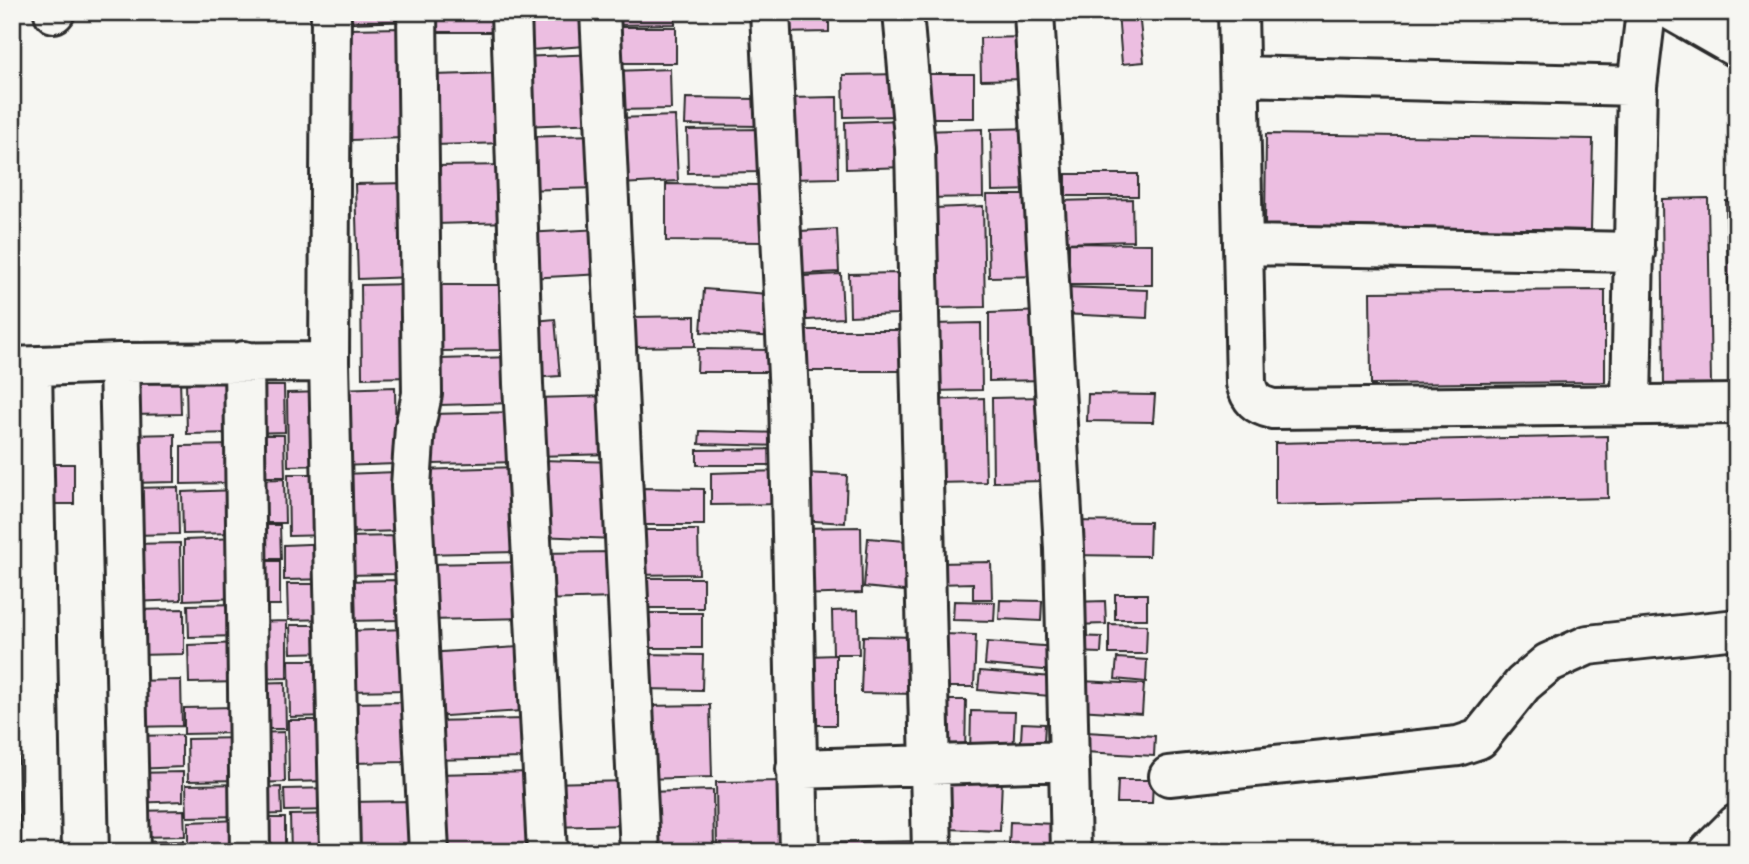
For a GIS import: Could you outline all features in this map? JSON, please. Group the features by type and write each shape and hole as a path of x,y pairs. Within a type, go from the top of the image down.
{"street":[{"path":"331,12 329,362 340,852"},
{"path":"417,12 422,371 411,486 429,852"},
{"path":"511,12 523,384 547,852"},
{"path":"600,12 640,852"},
{"path":"770,12 789,396 799,852"},
{"path":"902,12 915,148 932,852"},
{"path":"1034,12 1065,549 1071,852"},
{"path":"1238,12 1246,383 1250,396 1259,405 1273,409 1737,404"},
{"path":"1631,404 1637,86 1646,12"},
{"path":"1674,12 1737,48"},
{"path":"1240,76 1637,86"},
{"path":"1244,245 1635,252"},
{"path":"244,361 250,852"},
{"path":"41,852 22,367 119,363 329,362"},
{"path":"119,363 130,852"},
{"path":"1169,776 1458,746 1479,739 1523,684 1548,663 1588,645 1737,629"},
{"path":"796,769 1069,761"},
{"path":"1709,852 1737,824"}],"building":[{"path":"348,12 412,12 412,21 348,23"},
{"path":"425,12 506,12 506,32 425,32"},
{"path":"515,12 596,12 598,45 518,51"},
{"path":"615,12 675,12 675,24 615,25"},
{"path":"778,12 829,12 829,32 779,33"},
{"path":"1118,12 1139,12 1144,62 1122,64"},
{"path":"613,27 676,27 676,63 612,63"},
{"path":"401,28 403,138 351,140 349,29"},
{"path":"1027,37 1028,79 981,80 980,38"},
{"path":"600,54 602,123 520,126 517,57"},
{"path":"670,69 671,109 616,110 615,71"},
{"path":"505,73 506,143 434,145 433,75"},
{"path":"902,74 903,116 844,117 843,75"},
{"path":"928,74 974,74 974,118 928,118"},
{"path":"837,97 838,178 789,179 788,98"},
{"path":"686,98 760,99 759,126 685,125"},
{"path":"675,116 678,181 620,184 617,118"},
{"path":"904,120 905,167 846,169 845,122"},
{"path":"1034,128 1035,190 992,191 991,129"},
{"path":"764,129 765,172 688,173 687,130"},
{"path":"982,129 983,197 925,198 924,131"},
{"path":"1266,134 1593,139 1591,230 1265,225"},
{"path":"598,135 599,188 519,190 518,137"},
{"path":"511,165 512,222 435,224 434,166"},
{"path":"1066,174 1138,174 1138,196 1066,196"},
{"path":"411,183 413,277 358,279 355,184"},
{"path":"666,184 764,185 763,242 666,241"},
{"path":"987,195 1039,195 1040,276 989,277"},
{"path":"1708,198 1711,384 1664,385 1662,199"},
{"path":"1132,199 1133,241 1060,243 1059,201"},
{"path":"1726,201 1737,201 1737,391 1731,391"},
{"path":"983,206 985,307 936,308 934,208"},
{"path":"601,229 603,274 528,278 525,233"},
{"path":"837,229 839,272 802,274 800,231"},
{"path":"1069,243 1152,244 1152,285 1069,285"},
{"path":"897,273 897,314 850,316 849,274"},
{"path":"841,274 843,318 790,321 787,277"},
{"path":"413,284 414,377 362,378 361,285"},
{"path":"440,285 513,285 513,350 440,351"},
{"path":"1064,287 1148,290 1147,318 1062,314"},
{"path":"704,289 780,295 776,337 701,332"},
{"path":"1605,290 1605,382 1371,384 1370,292"},
{"path":"1046,311 1047,380 989,381 989,313"},
{"path":"695,316 695,346 633,347 632,317"},
{"path":"555,319 560,376 529,378 524,322"},
{"path":"981,323 982,390 932,391 931,324"},
{"path":"805,330 917,330 917,371 805,371"},
{"path":"698,349 775,350 775,372 697,372"},
{"path":"514,357 515,403 440,405 439,359"},
{"path":"180,379 181,414 132,415 131,380"},
{"path":"235,379 237,433 187,434 186,380"},
{"path":"250,386 284,386 285,432 250,433"},
{"path":"395,387 396,464 339,466 338,389"},
{"path":"326,392 328,465 288,466 287,393"},
{"path":"1088,394 1155,395 1153,422 1087,421"},
{"path":"613,396 613,454 535,456 534,398"},
{"path":"1045,397 1046,481 993,482 992,398"},
{"path":"984,398 986,482 933,483 932,400"},
{"path":"519,412 520,462 433,464 432,414"},
{"path":"700,431 784,433 783,446 699,444"},
{"path":"175,434 175,482 129,483 128,435"},
{"path":"248,435 284,435 285,477 249,477"},
{"path":"1607,436 1608,498 1275,505 1275,443"},
{"path":"236,445 238,483 181,484 181,446"},
{"path":"784,449 784,465 697,465 697,450"},
{"path":"539,460 619,462 616,539 536,536"},
{"path":"43,464 74,464 74,504 43,504"},
{"path":"519,467 521,552 419,554 418,470"},
{"path":"782,471 783,504 711,505 711,473"},
{"path":"397,472 398,531 342,533 341,474"},
{"path":"802,473 847,475 845,523 800,520"},
{"path":"288,474 329,474 330,535 289,536"},
{"path":"284,479 285,523 251,523 250,480"},
{"path":"178,487 179,534 131,535 130,488"},
{"path":"639,488 704,489 704,525 638,525"},
{"path":"238,490 239,533 183,534 182,492"},
{"path":"1067,521 1150,522 1149,556 1066,555"},
{"path":"251,525 280,525 281,559 252,559"},
{"path":"861,527 862,593 795,595 794,528"},
{"path":"633,530 698,530 699,574 633,575"},
{"path":"400,536 401,574 344,575 343,537"},
{"path":"239,538 240,598 184,600 184,540"},
{"path":"868,538 918,542 914,592 864,587"},
{"path":"180,543 181,600 132,602 131,544"},
{"path":"333,543 334,579 284,580 284,545"},
{"path":"616,552 617,598 537,600 536,553"},
{"path":"250,561 280,561 280,605 250,605"},
{"path":"525,562 526,618 427,620 426,564"},
{"path":"991,562 992,599 973,599 973,583 938,584 938,563"},
{"path":"640,578 703,578 703,608 640,608"},
{"path":"400,580 401,620 344,621 343,581"},
{"path":"287,584 331,584 332,619 288,620"},
{"path":"1115,594 1147,594 1147,619 1115,619"},
{"path":"1000,600 1042,601 1041,621 999,619"},
{"path":"954,601 995,602 994,621 953,620"},
{"path":"1105,601 1106,624 1072,625 1071,602"},
{"path":"241,604 242,636 189,637 188,605"},
{"path":"184,609 184,654 135,655 135,610"},
{"path":"858,610 859,654 833,654 832,611"},
{"path":"638,613 702,613 702,648 638,648"},
{"path":"287,621 287,678 250,679 249,622"},
{"path":"1109,624 1147,625 1146,654 1109,654"},
{"path":"290,625 331,625 331,652 291,653"},
{"path":"407,629 407,690 347,691 346,631"},
{"path":"942,634 976,635 974,687 940,687"},
{"path":"863,636 921,637 919,694 861,693"},
{"path":"1073,636 1102,637 1101,653 1072,652"},
{"path":"987,642 1057,647 1055,671 985,665"},
{"path":"241,643 242,682 189,683 188,645"},
{"path":"533,646 537,710 431,717 427,653"},
{"path":"642,654 703,655 702,690 641,689"},
{"path":"836,655 836,725 809,725 808,656"},
{"path":"1117,658 1147,660 1146,682 1115,679"},
{"path":"289,660 333,660 333,716 290,717"},
{"path":"980,671 1052,677 1050,696 978,690"},
{"path":"181,680 182,726 132,727 131,681"},
{"path":"1080,681 1144,684 1142,714 1078,710"},
{"path":"285,682 286,729 252,729 251,683"},
{"path":"944,700 966,700 965,758 943,758"},
{"path":"403,702 404,762 350,763 350,703"},
{"path":"710,705 712,777 644,779 643,706"},
{"path":"236,707 237,733 184,734 184,708"},
{"path":"971,711 1015,712 1013,756 970,755"},
{"path":"525,719 526,758 429,760 428,721"},
{"path":"288,720 332,720 333,781 289,782"},
{"path":"1022,723 1045,724 1043,759 1020,758"},
{"path":"284,732 285,782 253,783 253,733"},
{"path":"1086,732 1155,736 1154,756 1085,752"},
{"path":"182,735 182,767 133,769 133,736"},
{"path":"242,738 242,780 188,781 187,739"},
{"path":"183,772 183,801 133,803 133,773"},
{"path":"532,772 533,852 437,852 435,774"},
{"path":"948,777 1002,779 1000,831 947,829"},
{"path":"1118,780 1153,780 1152,803 1117,803"},
{"path":"627,781 628,825 550,827 549,783"},
{"path":"784,781 785,849 717,850 716,782"},
{"path":"245,784 246,816 187,817 186,785"},
{"path":"281,787 282,814 253,815 253,788"},
{"path":"336,788 336,810 285,811 284,789"},
{"path":"713,790 714,852 648,852 647,792"},
{"path":"411,801 412,852 350,852 349,802"},
{"path":"184,810 185,836 134,837 133,811"},
{"path":"336,814 337,852 291,852 290,815"},
{"path":"251,818 285,818 285,852 252,852"},
{"path":"241,820 242,852 188,852 188,822"},
{"path":"1010,822 1055,824 1055,848 1009,847"},
{"path":"183,841 184,852 135,852 134,842"},
{"path":"922,841 922,852 808,852 808,843"},
{"path":"630,843 630,852 552,852 552,845"}]}
